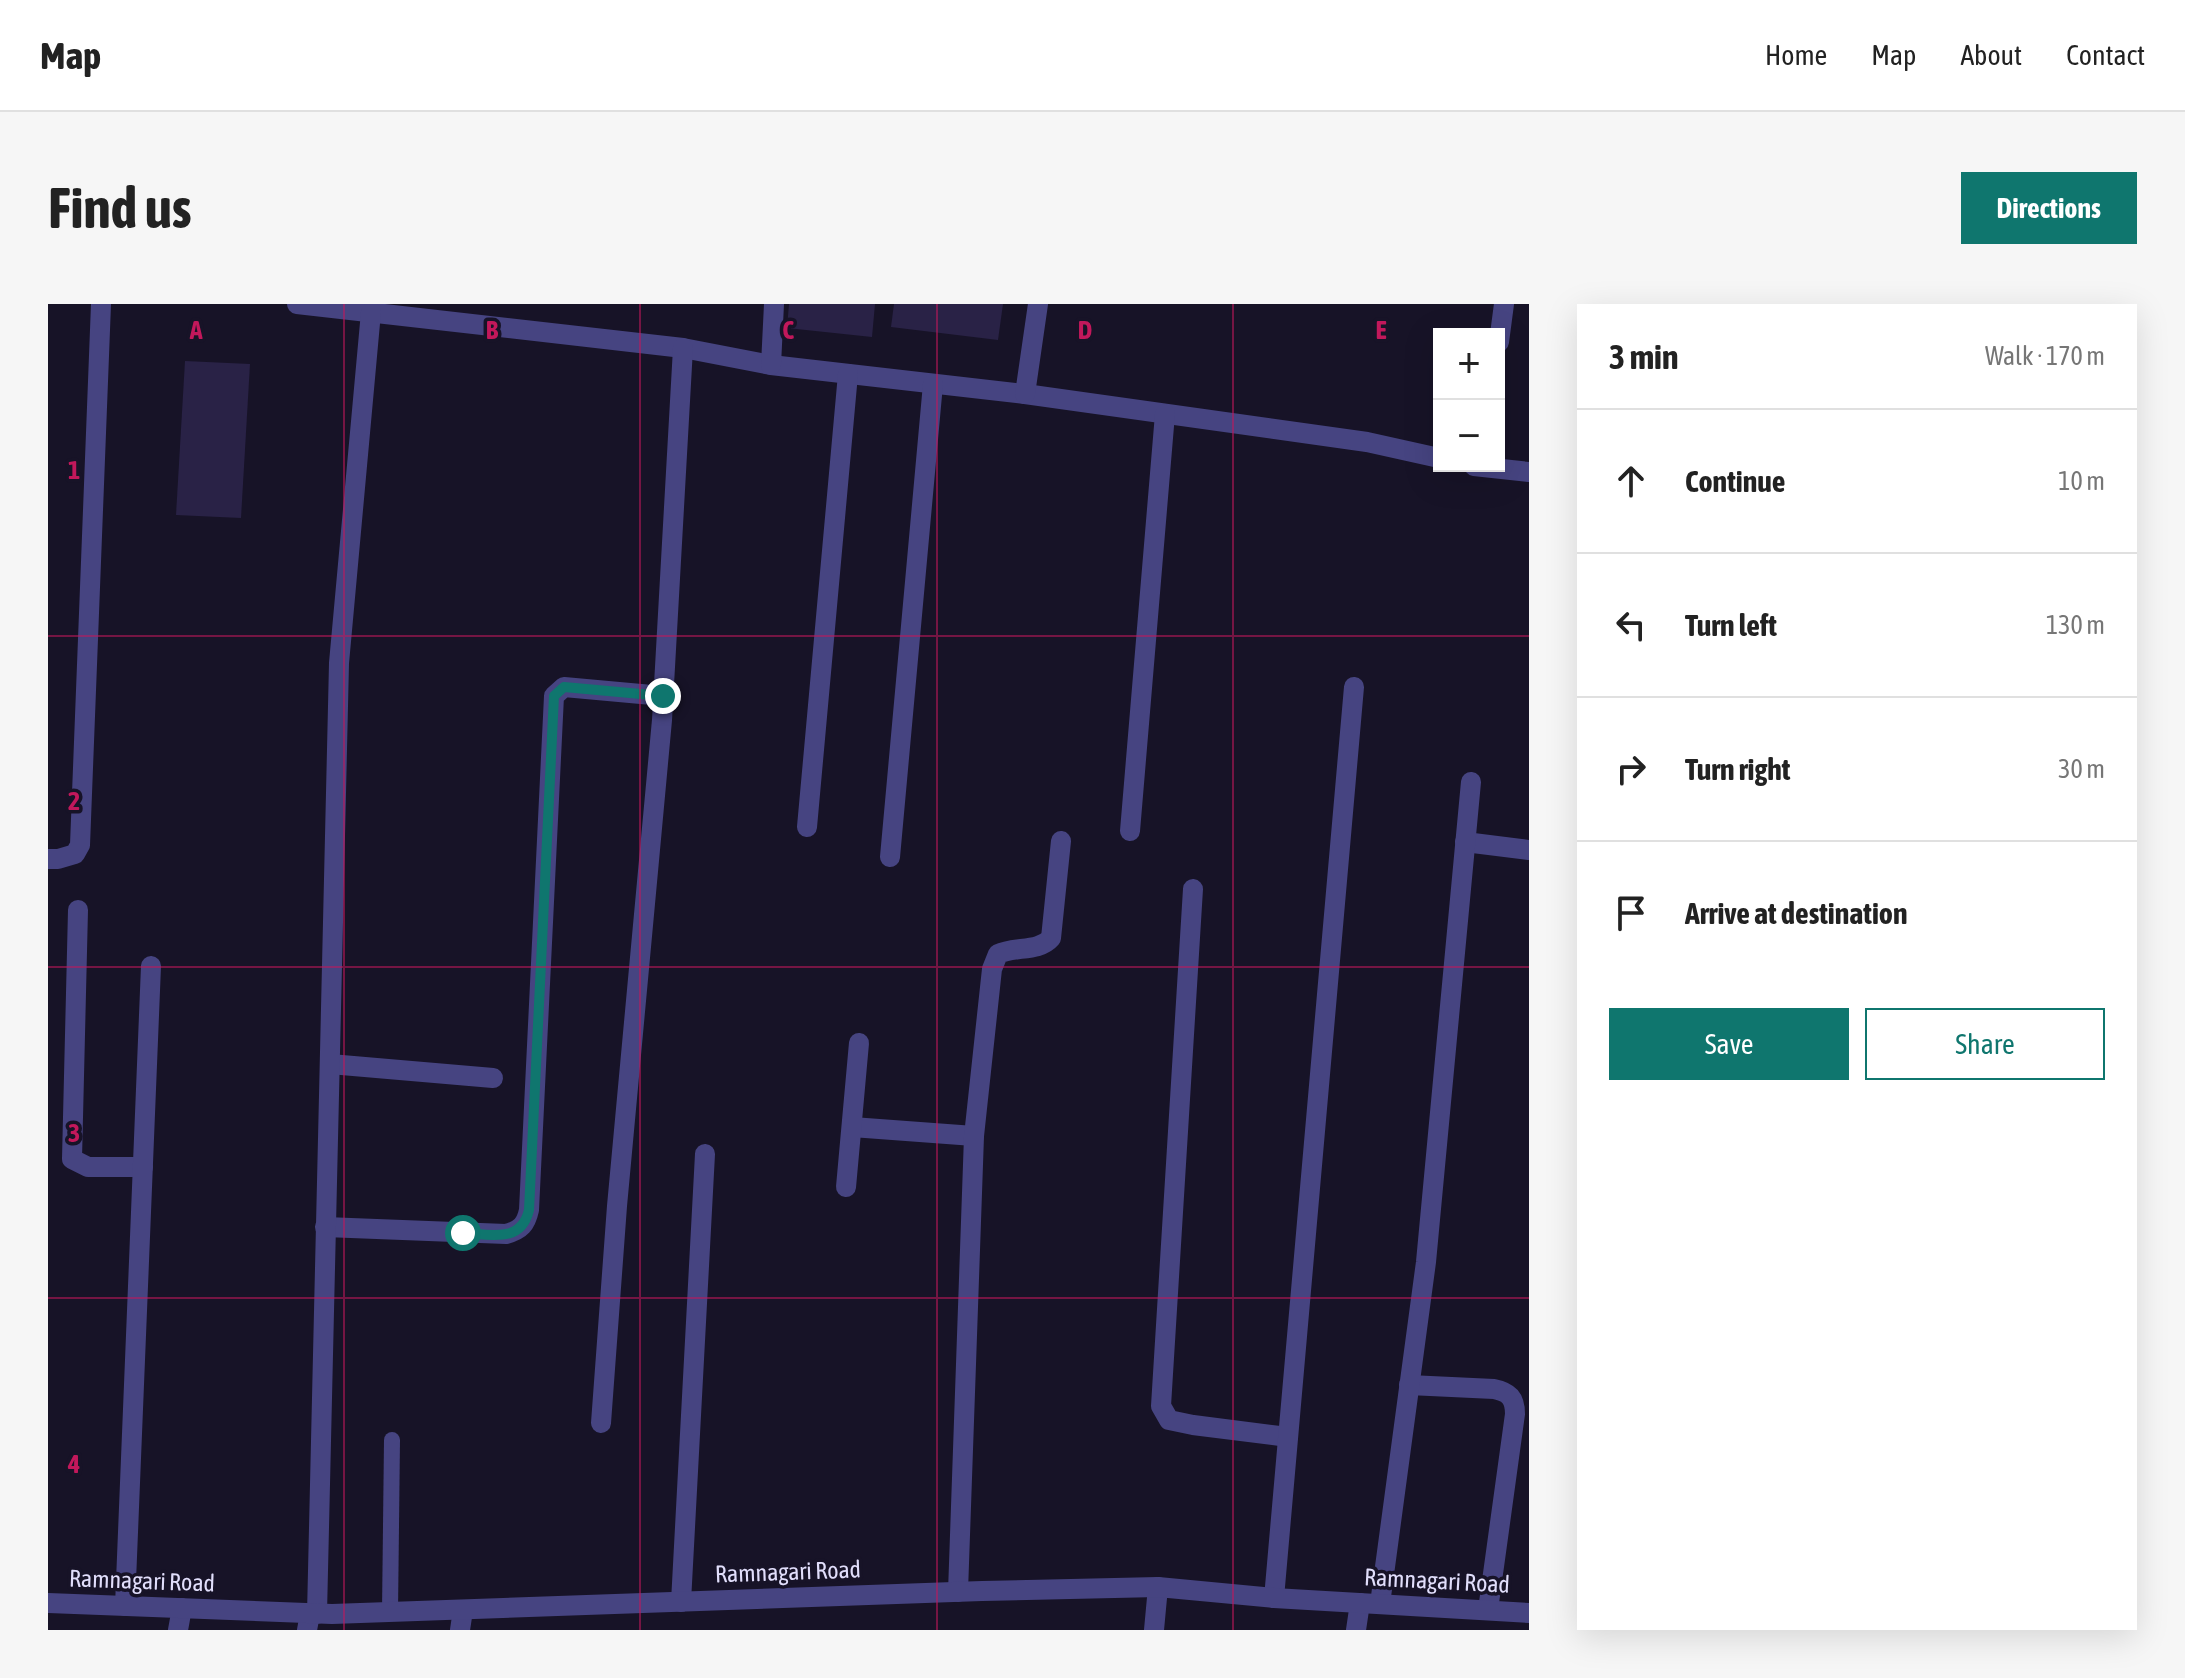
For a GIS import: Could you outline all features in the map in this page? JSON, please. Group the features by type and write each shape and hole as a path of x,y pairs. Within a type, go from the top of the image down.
{"street":[{"path":"48,859 75,854 80,845 101,304"},
{"path":"297,304 683,348 771,365 1025,394 1367,442 1433,457"},
{"path":"771,365 774,304"},
{"path":"1025,394 1038,304"},
{"path":"1501,328 1504,304"},
{"path":"311,1619 330,1064 339,663 371,312"},
{"path":"601,1423 617,1206 663,696 683,348"},
{"path":"807,827 848,374"},
{"path":"890,857 933,384"},
{"path":"1130,831 1165,414"},
{"path":"1505,470 1529,472"},
{"path":"325,1227 506,1234 523,1227 529,1210 554,696 564,687 663,696"},
{"path":"1274,1598 1354,687"},
{"path":"1356,1630 1370,1604 1409,1385 1426,1262 1471,782"},
{"path":"958,1592 974,1136 992,969 998,954 1044,945 1051,938 1061,841"},
{"path":"1465,842 1529,850"},
{"path":"1193,889 1161,1406 1169,1420 1288,1437"},
{"path":"78,910 72,1159 88,1167 143,1167"},
{"path":"125,1606 151,966"},
{"path":"846,1187 859,1043"},
{"path":"330,1064 493,1078"},
{"path":"852,1127 974,1136"},
{"path":"681,1602 705,1154"},
{"path":"1409,1385 1494,1389 1504,1391 1515,1403 1488,1610"},
{"path":"1154,1630 1158,1587"},
{"name":"Ramnagari Road","path":"48,1603 182,1608 311,1619 390,1612 461,1620 681,1602 1158,1587 1274,1598 1529,1613"},
{"path":"178,1630 182,1608"}],"lane":[{"path":"390,1612 392,1440"}],"building":[{"path":"789,304 875,304 872,337 787,328"},
{"path":"894,304 1003,304 998,340 891,327"},
{"path":"185,361 250,364 241,518 176,515"}],"route":[{"path":"463,1233 516,1232 523,1227 529,1210 554,696 564,687 663,696"}]}
